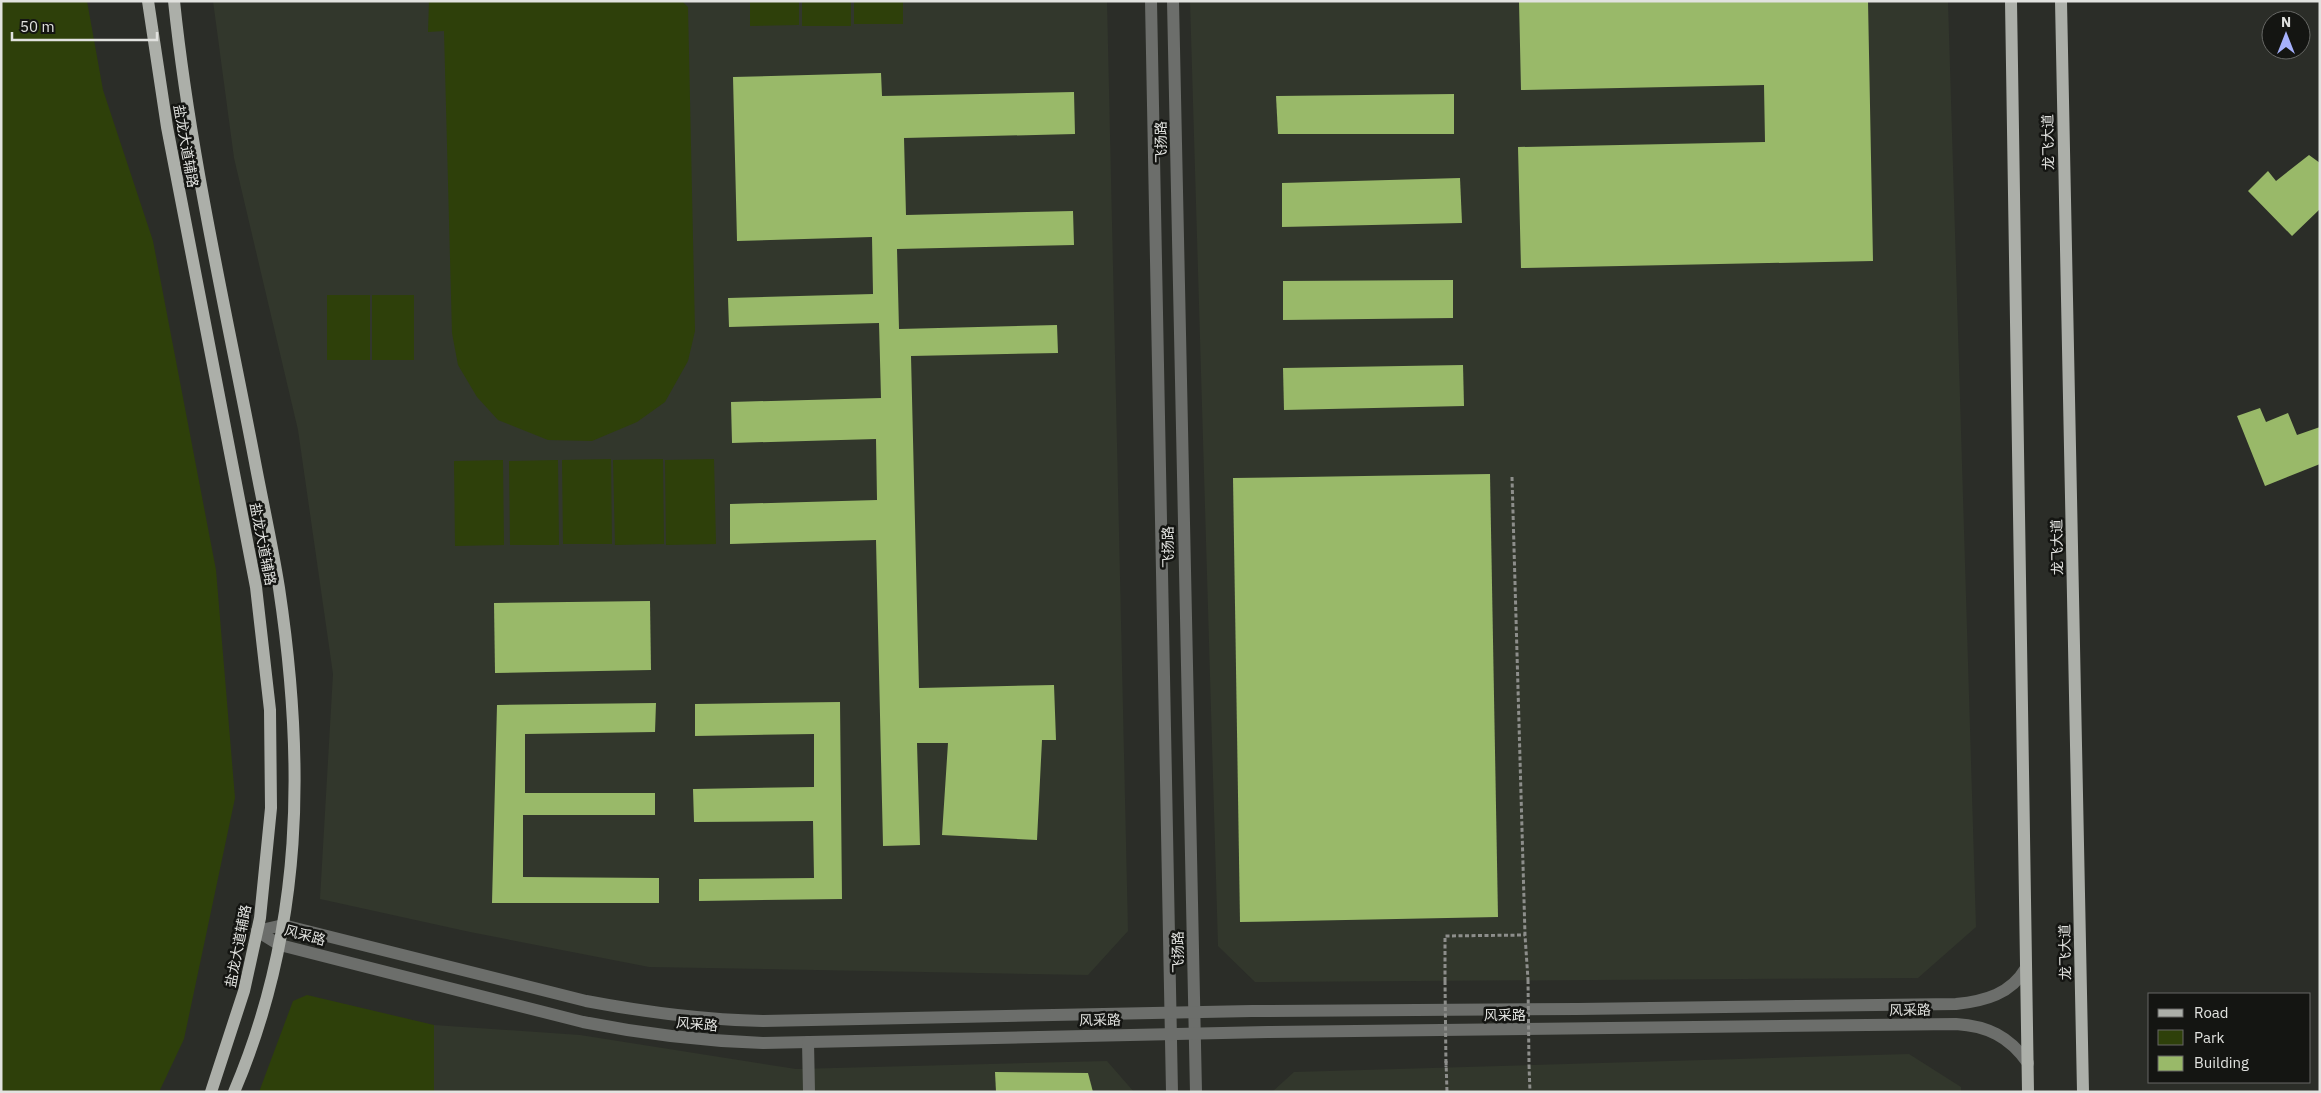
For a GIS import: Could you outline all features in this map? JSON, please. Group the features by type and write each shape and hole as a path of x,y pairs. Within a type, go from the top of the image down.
{"main road":[{"name":"盐龙大道辅路","path":"148,1 167,126 256,587 270,710 271,808 265,877 257,931 244,991 211,1092"},
{"name":"盐龙大道辅路","path":"174,1 195,150 279,587 295,736 296,812 292,865 280,945 263,1012 234,1092"},
{"path":"2011,1 2028,1092"},
{"name":"龙飞大道","path":"2060,1 2083,1092"}],"street":[{"name":"飞扬路","path":"1151,1 1172,1092"},
{"name":"飞扬路","path":"1173,1 1196,1092"},
{"name":"风采路","path":"257,931 283,925 586,1001 699,1018 763,1021 1170,1012 1956,1004 1981,1000 2002,992 2013,985 2026,968"},
{"name":"风采路","path":"257,931 280,945 583,1022 627,1031 724,1042 808,1042 1195,1033 1956,1024 1986,1028 1998,1033 2011,1042 2028,1063"},
{"path":"808,1042 809,1092"}],"path":[{"path":"1512,477 1530,1092"},
{"path":"1446,1067 1445,936 1525,935"},
{"path":"1446,1060 1447,1092"}],"shaded area":[{"path":"213,1 1107,1 1128,931 1088,975 649,967 470,932 320,899 333,674 298,430 234,158"},
{"path":"1190,1 1948,1 1976,927 1918,978 1255,982 1218,946"},
{"path":"434,1025 580,1035 796,1069 1107,1061 1134,1092 434,1092"},
{"path":"1909,1054 1961,1087 1961,1092 1272,1092 1294,1072"}],"green space":[{"path":"1,1 87,1 103,90 153,241 216,570 235,798 184,1039 159,1092 1,1092"},
{"path":"429,1 682,1 688,7 695,331 688,361 665,402 637,422 592,441 548,440 498,420 477,397 458,365 452,333 444,31 428,32"},
{"path":"750,1 799,1 799,25 750,26"},
{"path":"802,1 851,1 851,26 802,26"},
{"path":"854,1 903,1 903,24 854,24"},
{"path":"327,295 370,295 370,360 327,360"},
{"path":"372,295 414,295 414,360 372,360"},
{"path":"611,459 612,544 563,544 562,460"},
{"path":"663,459 664,544 615,545 613,460"},
{"path":"714,459 716,544 666,545 665,460"},
{"path":"503,460 504,545 455,546 454,461"},
{"path":"558,460 559,545 510,545 509,461"},
{"path":"307,995 434,1025 434,1092 259,1092 293,1001"}],"building":[{"path":"1519,1 1868,1 1873,261 1521,268 1518,147 1765,142 1764,85 1521,90"},
{"path":"881,73 882,96 1074,92 1075,134 904,138 906,215 1073,211 1074,245 897,249 899,329 1057,325 1058,353 911,356 919,688 1054,685 1056,740 1042,740 1037,840 942,835 948,743 917,743 920,845 883,846 876,540 730,544 730,504 877,500 876,439 732,443 731,402 881,398 879,323 729,327 728,298 873,294 872,237 737,241 733,77"},
{"path":"1454,94 1454,134 1278,134 1276,96"},
{"path":"2309,155 2320,163 2320,209 2292,236 2248,191 2268,171 2276,181"},
{"path":"1460,178 1462,223 1282,227 1282,183"},
{"path":"1453,280 1453,318 1283,320 1283,281"},
{"path":"1463,365 1464,406 1284,410 1283,368"},
{"path":"2260,408 2266,422 2288,413 2297,435 2320,427 2320,464 2265,486 2237,416"},
{"path":"1490,474 1498,917 1240,922 1233,478"},
{"path":"650,601 651,670 495,673 494,603"},
{"path":"840,702 842,899 699,901 699,879 814,878 813,821 694,822 693,789 814,787 814,734 695,736 695,704"},
{"path":"656,703 655,732 525,734 525,793 655,793 655,815 523,815 523,877 659,878 659,903 492,903 497,705"},
{"path":"995,1072 1088,1073 1093,1092 996,1092"}]}
